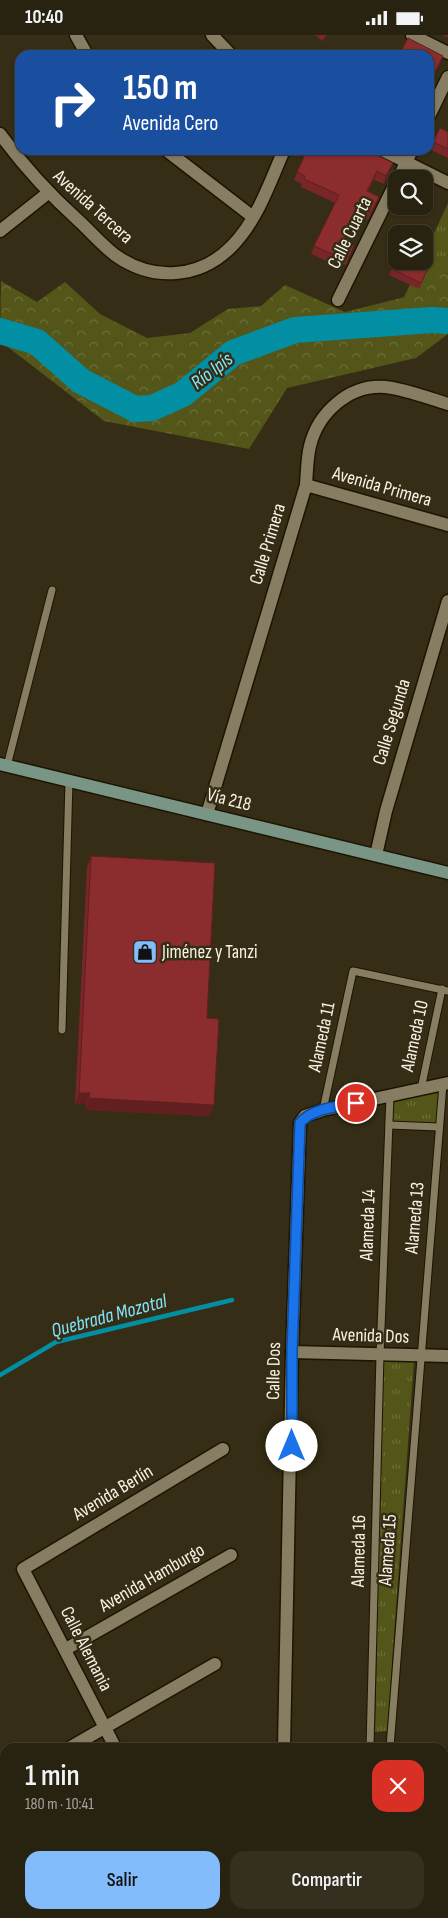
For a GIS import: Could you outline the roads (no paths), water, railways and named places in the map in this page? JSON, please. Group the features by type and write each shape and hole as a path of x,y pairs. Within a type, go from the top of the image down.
{"main road":[{"name":"Vía 218","path":"3,765 448,873"}],"street":[{"path":"76,35 84,50"},
{"path":"212,35 226,50"},
{"path":"412,35 448,53"},
{"path":"434,106 448,77"},
{"name":"Avenida Tercera","path":"0,134 20,163 48,193 114,254 133,266 153,272 182,273 209,266 233,246 254,217 282,155"},
{"path":"173,155 254,217"},
{"path":"391,155 448,183"},
{"path":"402,170 410,155"},
{"path":"0,231 48,193"},
{"name":"Calle Cuarta","path":"338,300 388,198"},
{"name":"Calle Primera","path":"207,814 306,485 310,446 321,419 337,402 360,389 385,387 448,404"},
{"name":"Avenida Primera","path":"306,485 448,525"},
{"name":"Calle Segunda","path":"376,855 386,811 448,601"},
{"path":"323,1110 446,1084"},
{"name":"Calle Dos","path":"284,1743 292,1352 299,1135 300,1123 305,1117 323,1110"},
{"name":"Avenida Dos","path":"292,1352 448,1356"},
{"name":"Avenida Berlín","path":"23,1569 222,1449"},
{"name":"Avenida Hamburgo","path":"66,1649 232,1555"},
{"name":"Calle Alemania","path":"23,1569 113,1743"},
{"path":"78,1743 216,1663"}],"lane":[{"path":"3,765 52,590"},
{"path":"62,1030 69,781"},
{"name":"Alameda 11","path":"323,1110 353,971 445,990"},
{"name":"Alameda 10","path":"421,1089 445,990"},
{"name":"Alameda 13","path":"420,1356 440,1127 446,1084"},
{"name":"Alameda 14","path":"380,1355 390,1096"},
{"path":"388,1125 440,1127"},
{"name":"Alameda 16","path":"370,1743 380,1355"},
{"name":"Alameda 15","path":"390,1743 420,1356"}],"waterway":[{"name":"Río Ipís","path":"0,331 37,342 81,381 135,409 152,408 183,394 233,353 295,330 432,320 448,321"},
{"name":"Quebrada Mozotal","path":"0,1375 56,1342 232,1300"}],"place":[{"name":"Jiménez y Tanzi","path":"145,952"}]}
